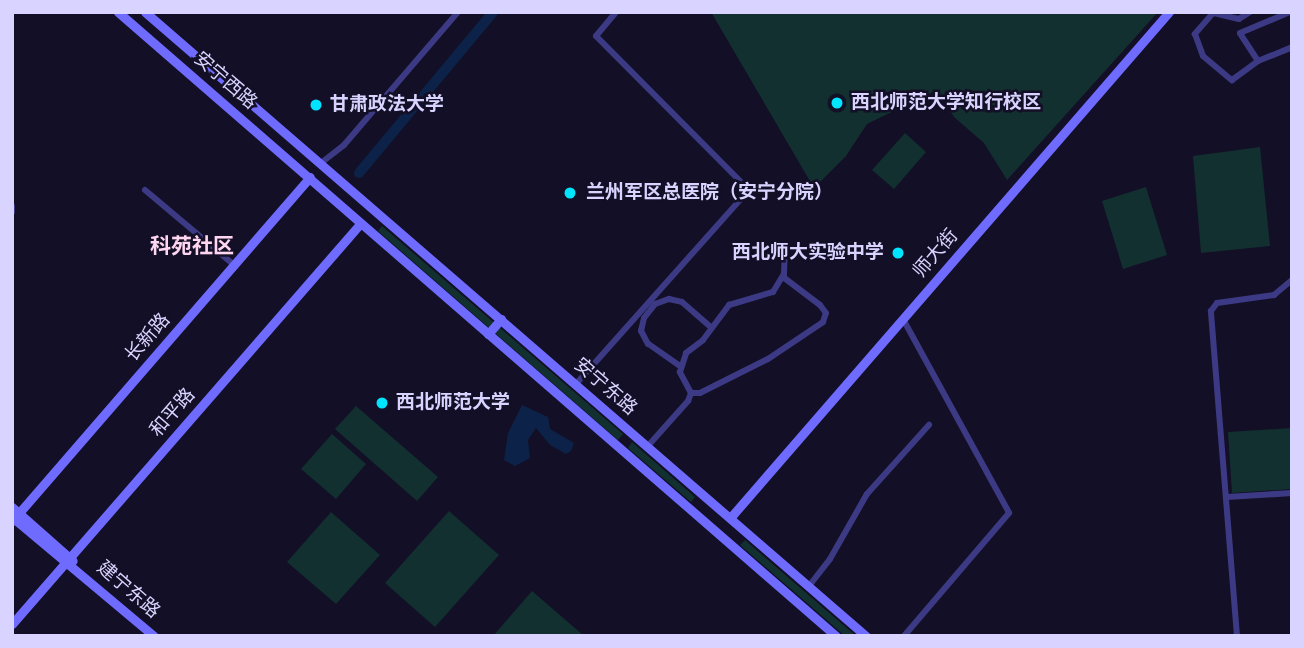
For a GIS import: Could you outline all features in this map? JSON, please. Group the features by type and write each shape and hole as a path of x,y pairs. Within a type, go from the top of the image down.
{"main road":[{"name":"安宁西路","path":"118,12 310,177"},
{"name":"安宁西路","path":"145,12 321,163"},
{"name":"师大街","path":"730,518 1169,12"},
{"name":"安宁东路","path":"321,163 866,636"},
{"name":"安宁东路","path":"310,177 360,224 836,636"},
{"name":"长新路","path":"14,515 310,177"},
{"name":"和平路","path":"12,624 360,224"},
{"path":"488,334 501,319"},
{"name":"建宁东路","path":"14,515 154,636"}],"street":[{"path":"321,163 344,145 458,12"},
{"path":"576,384 749,190 596,36 616,12"},
{"path":"1250,12 1239,19 1213,13 1195,34 1203,56 1232,80 1258,61 1292,47"},
{"path":"1258,61 1240,33 1290,12"},
{"path":"145,190 234,265"},
{"path":"12,206 12,212"},
{"path":"680,366 729,305 766,298 783,277 785,251"},
{"path":"691,393 700,393 768,359 823,322 826,313 820,305 783,277"},
{"path":"1237,636 1211,311 1217,303 1274,295 1292,280"},
{"path":"691,393 680,366 648,344 641,331 644,318 655,304 669,299 682,302 711,327"},
{"path":"903,319 1009,513 904,636"},
{"path":"647,447 691,393"},
{"path":"809,586 830,559 867,494 929,425"},
{"path":"1227,497 1292,493"}],"green space":[{"name":"西北师范大学知行校区","path":"711,12 1158,12 1007,180 984,143 954,117 937,90 867,124 846,156 814,188"},
{"path":"905,133 926,152 894,189 872,170"},
{"path":"1260,147 1270,246 1201,253 1193,156"},
{"path":"1146,187 1167,255 1123,269 1102,201"},
{"path":"382,226 623,434 618,440 378,231"},
{"path":"356,406 438,477 417,501 335,429"},
{"path":"1292,428 1292,489 1232,493 1228,432"},
{"path":"332,434 366,464 336,499 301,469"},
{"path":"632,442 695,497 691,502 628,448"},
{"path":"449,511 499,555 435,627 385,583"},
{"path":"331,512 380,555 336,604 287,562"},
{"path":"745,540 856,636 845,636 740,545"},
{"path":"532,591 583,635 493,636"}],"water":[{"path":"522,405 548,417 550,429 574,443 571,451 566,454 550,445 536,428 528,440 530,458 515,466 504,460 508,433"}],"waterway":[{"path":"359,173 493,12"}],"place":[{"name":"西北师范大学知行校区","path":"837,103"},
{"name":"甘肃政法大学","path":"316,105"},
{"name":"兰州军区总医院（安宁分院）","path":"570,193"},
{"name":"西北师大实验中学","path":"898,253"},
{"name":"西北师范大学","path":"382,403"}],"district":[{"name":"科苑社区","path":"192,247"}]}
